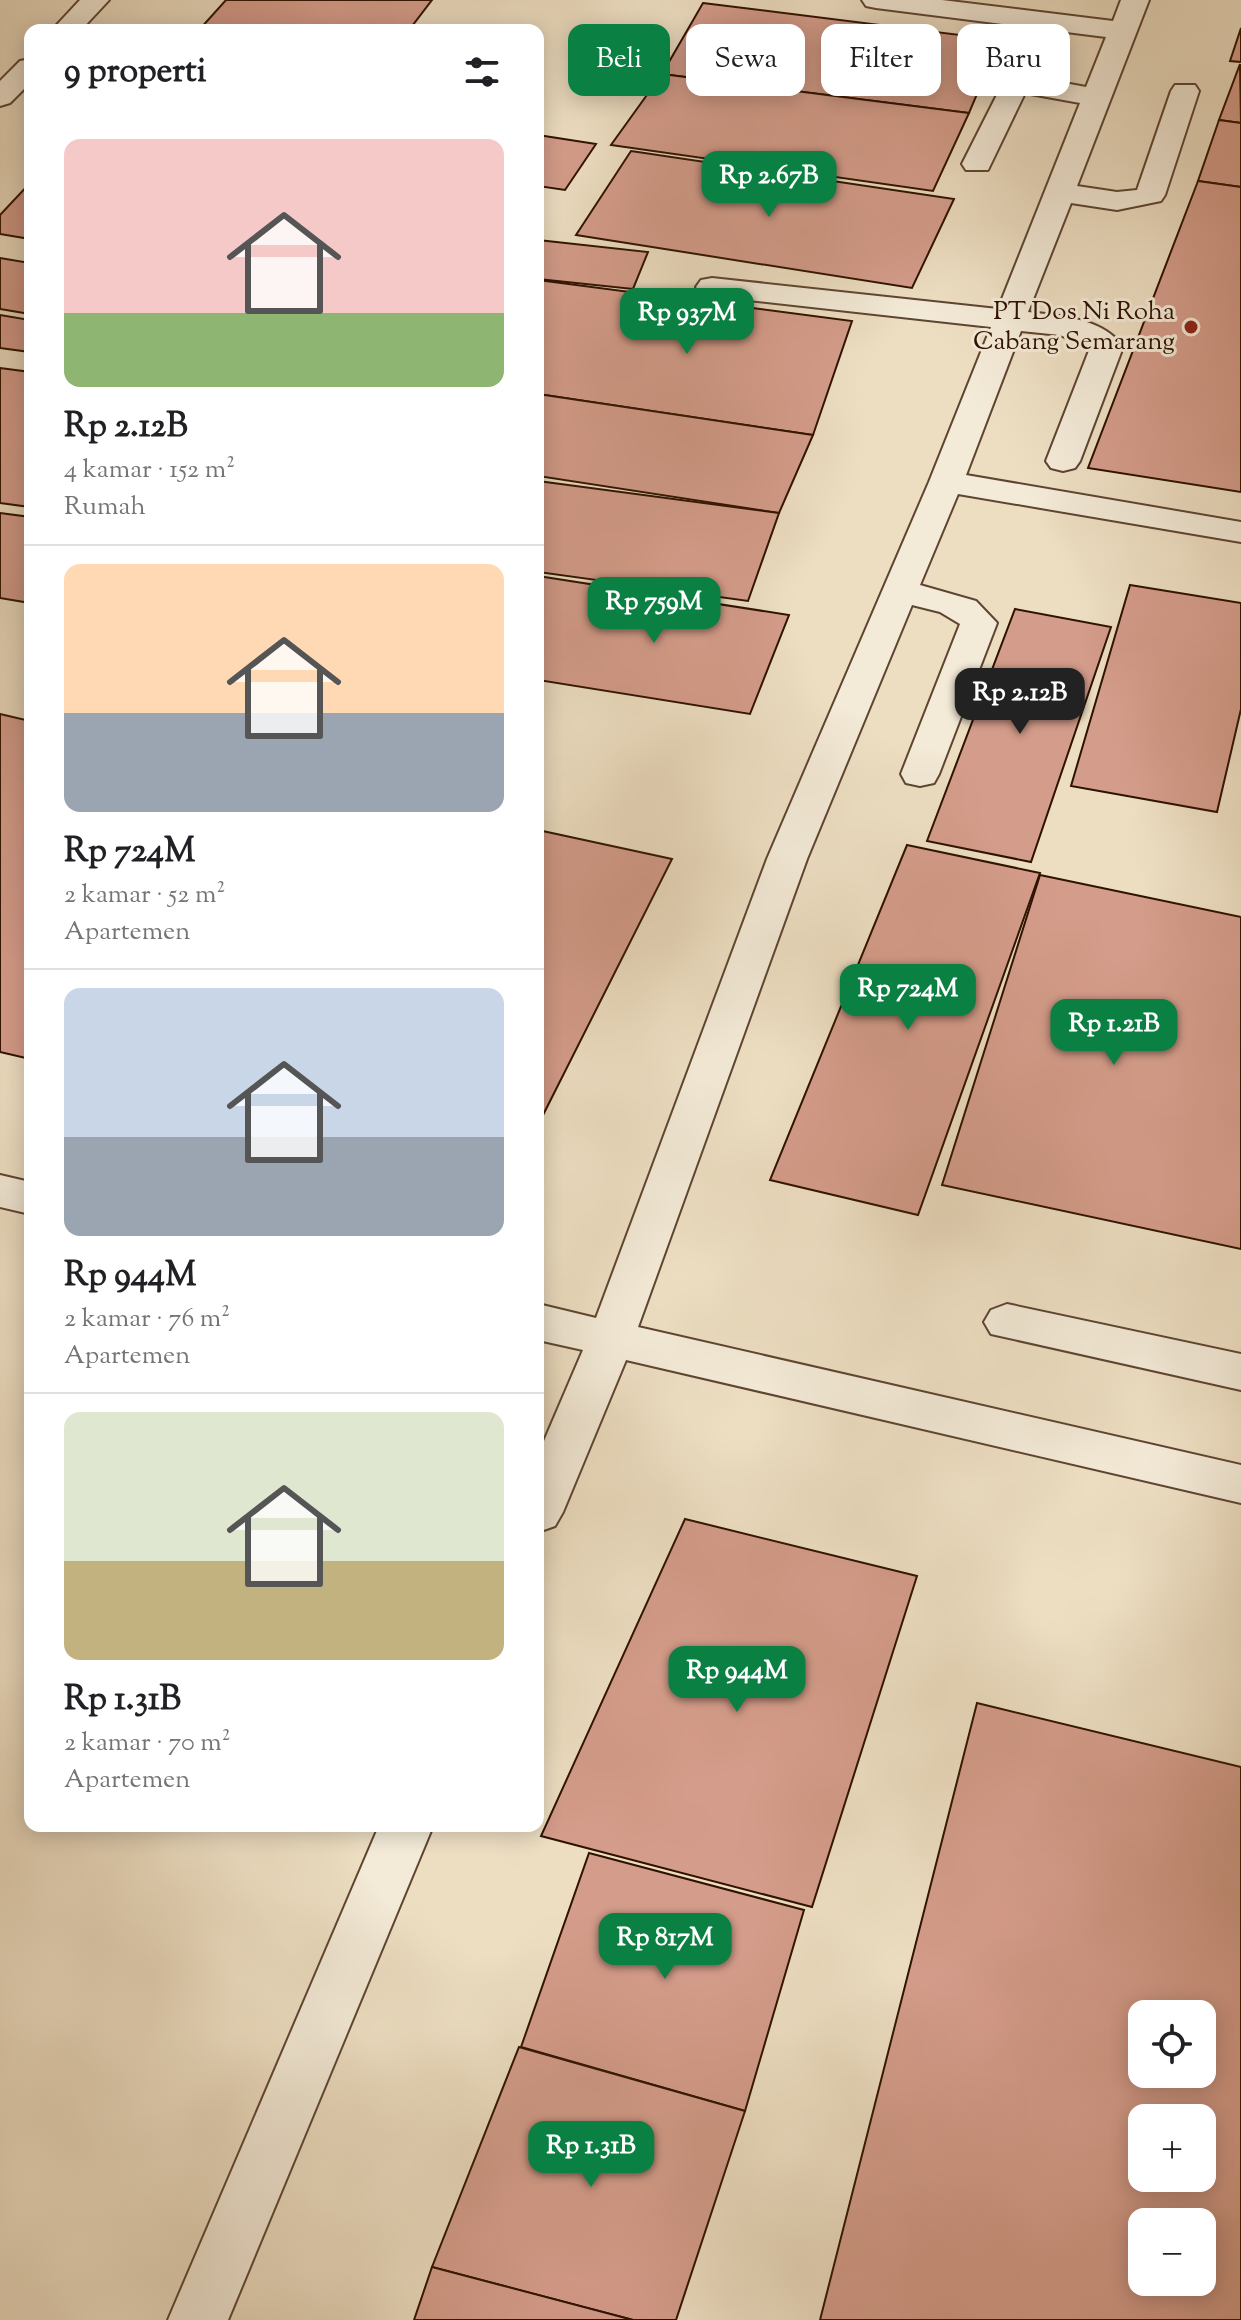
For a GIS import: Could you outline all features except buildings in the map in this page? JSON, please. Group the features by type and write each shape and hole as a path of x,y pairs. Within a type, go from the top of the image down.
{"lane":[{"path":"72,24 95,0"},
{"path":"544,1498 611,1339 787,859 946,482 1129,15 876,0"},
{"path":"0,97 24,73"},
{"path":"1059,192 1139,201 1150,195 1185,91"},
{"path":"1070,93 1097,98"},
{"path":"977,164 1010,96"},
{"path":"712,287 1064,326 1097,337 1107,347 1063,461"},
{"path":"946,482 1241,532"},
{"path":"899,592 955,604 970,610 979,623 920,774"},
{"path":"0,1191 24,1197"},
{"path":"1007,1322 1241,1372"},
{"path":"544,1323 1241,1484"},
{"path":"198,2320 403,1832"}],"place":[{"name":"PT Dos Ni Roha Cabang Semarang","path":"1191,327"}]}
